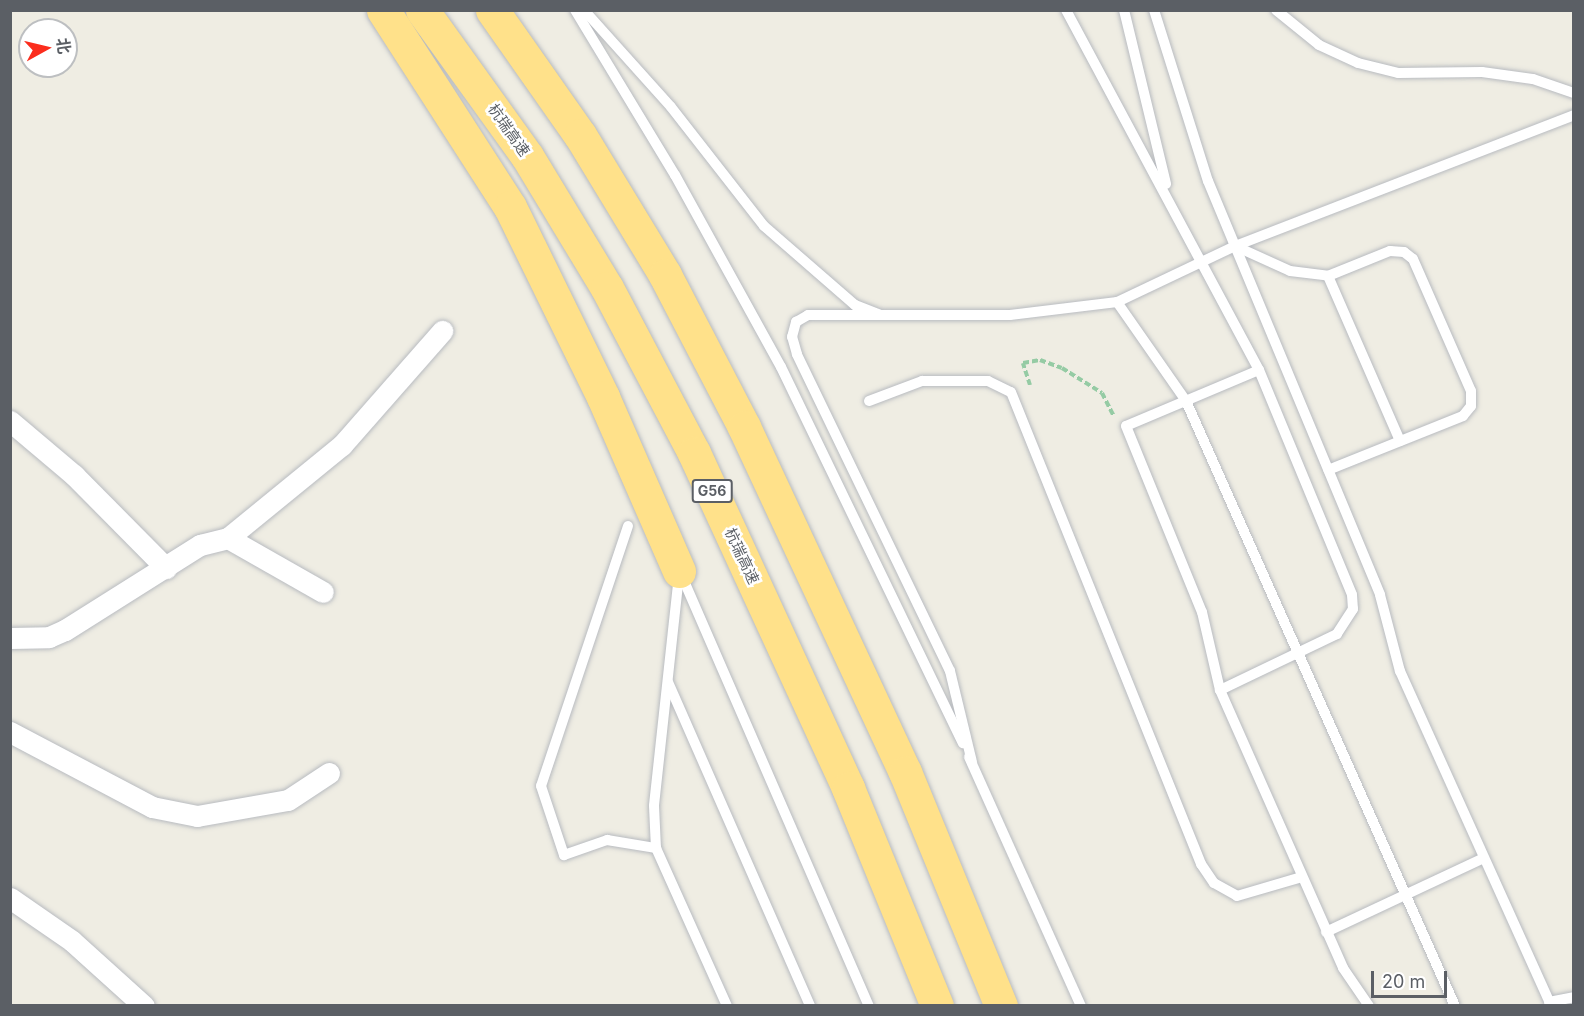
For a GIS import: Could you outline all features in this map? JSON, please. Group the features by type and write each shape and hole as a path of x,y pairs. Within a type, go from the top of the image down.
{"highway":[{"path":"383,10 510,207 603,398 680,571"},
{"name":"杭瑞高速","path":"422,10 533,166 607,288 694,453 848,788 937,1005"},
{"path":"492,10 592,155 665,275 744,427 905,772 1001,1005"}],"street":[{"path":"10,638 49,637 166,568 200,545 228,538 342,445 442,331"},
{"path":"10,421 74,475 166,568"},
{"path":"228,538 323,592"},
{"path":"10,732 152,807 197,816 288,800 328,773"},
{"path":"10,898 72,941 144,1005"}],"lane":[{"path":"575,10 675,175 781,367 972,762 1081,1005"},
{"path":"584,10 670,107 764,226 855,304 888,317"},
{"path":"1066,10 1203,260 1259,370 1352,595 1353,609 1337,634 1220,690"},
{"path":"1124,10 1168,196"},
{"path":"1154,10 1208,181 1380,595 1400,670 1550,1004 1574,997"},
{"path":"1276,10 1319,45 1358,63 1398,73 1522,77 1574,93"},
{"path":"972,762 950,671 792,337 796,322 808,315 888,317 1010,315 1117,302 1235,246 1574,115"},
{"path":"1235,246 1290,271 1328,276 1390,251 1404,252 1413,260 1471,391 1471,406 1463,416 1328,470"},
{"path":"1328,276 1401,441"},
{"path":"1117,302 1186,401 1296,654 1455,1005"},
{"path":"1259,370 1126,426 1202,612 1220,690 1326,932 1369,1005"},
{"path":"869,401 922,381 988,381 1011,392 1201,864 1219,887 1237,896 1302,877"},
{"path":"628,526 541,786 564,855 607,840 656,848"},
{"path":"680,571 654,806 656,848 727,1005"},
{"path":"680,571 869,1005"},
{"path":"668,682 810,1005"},
{"path":"1326,932 1484,858"}],"path":[{"path":"1028,434 1036,405 1023,363 1040,360 1102,393 1119,428 1126,426"}]}
